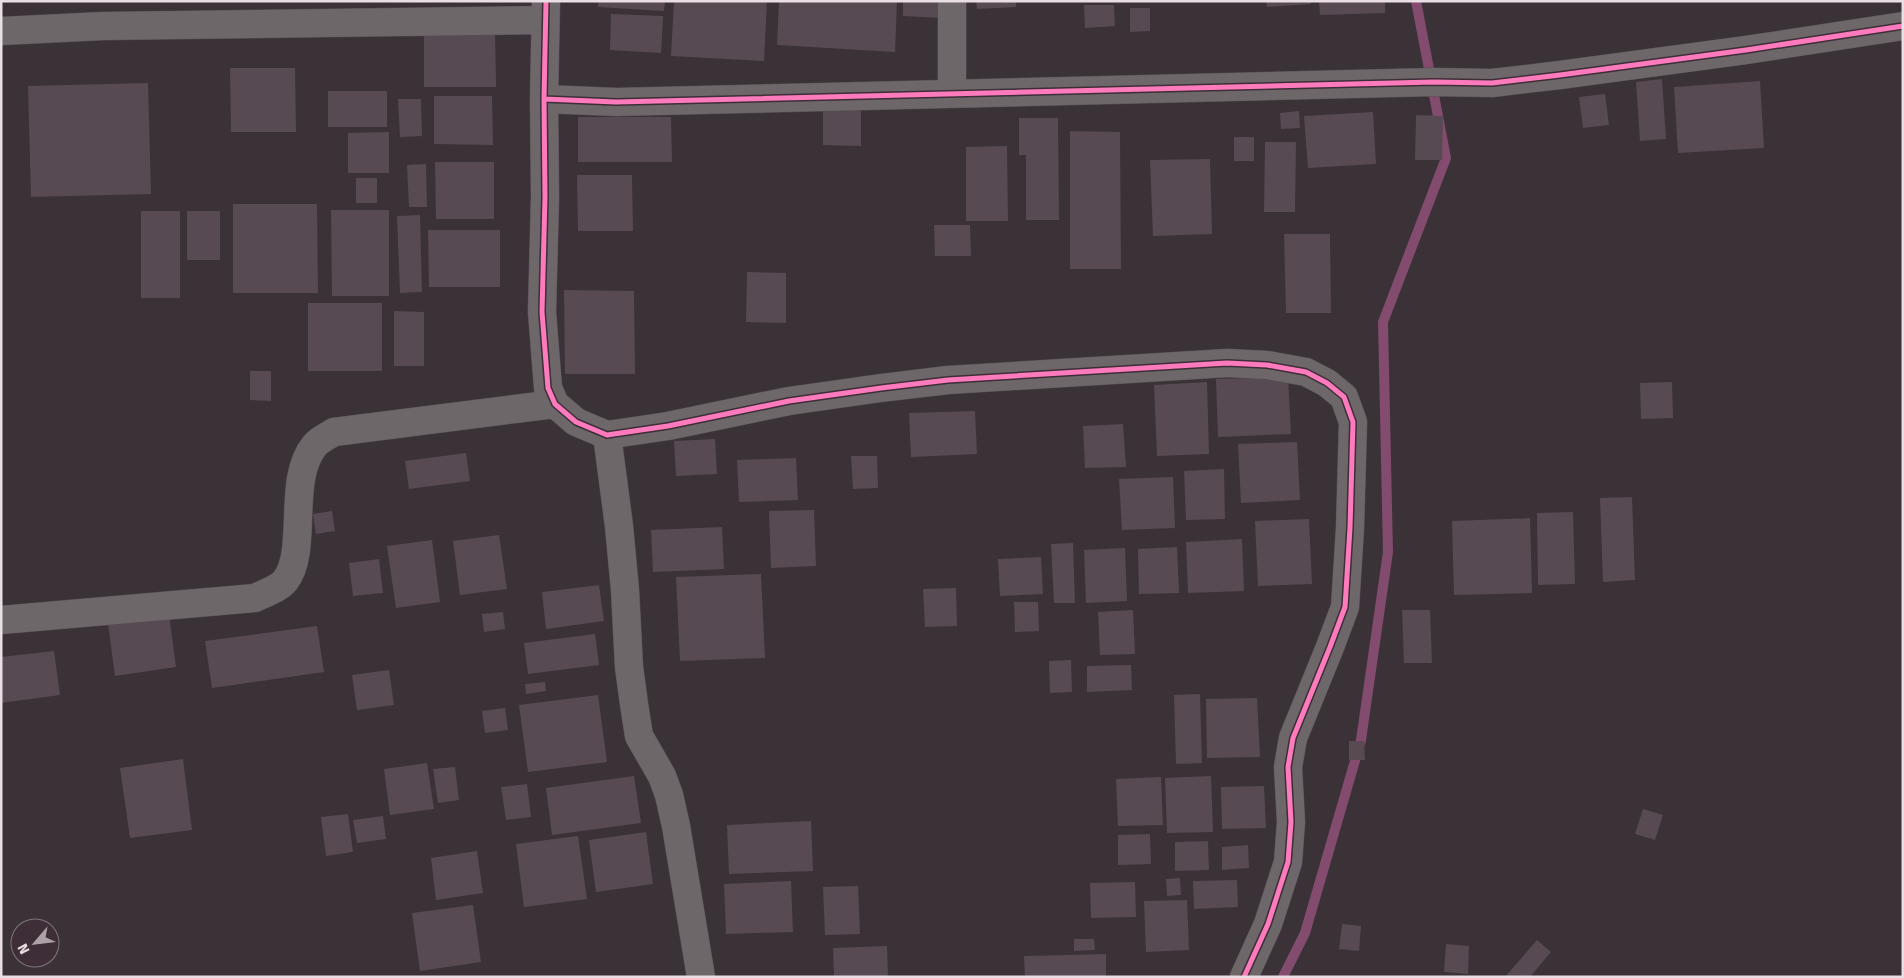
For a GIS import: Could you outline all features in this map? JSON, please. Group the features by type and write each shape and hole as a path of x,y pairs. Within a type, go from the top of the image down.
{"street":[{"path":"952,1 952,94"},
{"path":"1,30 545,11 546,197 542,312 548,388 555,404 576,422 607,435 668,426 789,401 929,383 1227,363 1267,365 1306,372 1327,383 1344,397 1353,422 1350,528 1345,606 1293,738 1288,767 1292,822 1288,862 1268,924 1244,977"},
{"path":"544,99 616,102 1492,82 1746,50 1903,26"},
{"path":"1,620 255,598 274,590 284,582 293,568 298,503 306,462 316,444 334,432 555,404"},
{"path":"607,435 619,526 629,667 639,736 662,776 669,795 676,826 701,977"}],"building":[{"path":"598,1 665,1 664,11 598,7"},
{"path":"674,1 767,1 764,61 671,56"},
{"path":"779,1 897,1 895,52 777,45"},
{"path":"903,1 943,1 942,18 903,16"},
{"path":"976,1 1016,1 1016,7 977,9"},
{"path":"1266,1 1311,1 1311,4 1267,7"},
{"path":"1319,1 1385,1 1385,13 1320,15"},
{"path":"1084,5 1114,5 1115,26 1085,28"},
{"path":"1130,8 1150,8 1150,31 1130,32"},
{"path":"611,14 663,16 661,53 610,50"},
{"path":"424,31 495,31 496,87 424,87"},
{"path":"230,68 295,68 296,132 231,132"},
{"path":"1662,79 1666,139 1640,141 1636,82"},
{"path":"1760,81 1764,148 1678,153 1674,87"},
{"path":"148,83 151,194 31,197 28,86"},
{"path":"328,91 387,91 387,127 328,127"},
{"path":"1605,94 1609,125 1583,128 1579,97"},
{"path":"434,96 492,96 493,145 434,144"},
{"path":"398,99 421,99 422,136 400,137"},
{"path":"823,105 861,105 861,146 823,145"},
{"path":"1299,111 1300,128 1281,129 1280,113"},
{"path":"1373,112 1376,164 1308,168 1304,116"},
{"path":"1416,115 1443,116 1442,160 1415,160"},
{"path":"578,117 671,117 672,162 578,162"},
{"path":"1019,118 1058,118 1059,220 1026,220 1026,155 1019,155"},
{"path":"1070,131 1120,132 1121,269 1070,269"},
{"path":"389,132 389,173 348,173 348,133"},
{"path":"1234,137 1254,137 1254,161 1234,161"},
{"path":"1265,142 1296,142 1295,212 1264,212"},
{"path":"1007,146 1008,221 966,221 966,147"},
{"path":"1210,159 1212,234 1153,236 1150,160"},
{"path":"435,162 494,162 494,219 436,219"},
{"path":"426,164 427,207 409,207 407,165"},
{"path":"577,175 632,175 633,231 578,231"},
{"path":"356,178 377,178 377,203 356,203"},
{"path":"233,204 317,204 318,293 233,293"},
{"path":"331,210 389,210 389,296 332,296"},
{"path":"141,211 180,211 180,298 141,298"},
{"path":"187,211 220,211 220,260 187,260"},
{"path":"420,215 422,292 400,293 397,216"},
{"path":"934,225 970,225 971,256 935,256"},
{"path":"428,230 500,230 500,287 429,287"},
{"path":"1284,234 1330,234 1331,313 1286,313"},
{"path":"747,272 786,273 786,323 746,322"},
{"path":"564,290 634,291 635,374 565,374"},
{"path":"308,303 382,303 382,371 308,371"},
{"path":"394,311 424,312 424,366 394,366"},
{"path":"250,371 271,371 271,401 250,400"},
{"path":"1288,377 1291,434 1218,437 1216,379"},
{"path":"1207,382 1209,454 1157,456 1154,385"},
{"path":"1672,382 1673,418 1641,419 1640,383"},
{"path":"975,411 977,454 911,457 909,413"},
{"path":"1123,424 1126,467 1085,468 1083,426"},
{"path":"715,439 717,474 676,476 674,441"},
{"path":"1297,442 1300,500 1241,503 1238,444"},
{"path":"466,453 470,481 409,489 405,461"},
{"path":"851,456 877,456 878,488 853,489"},
{"path":"796,458 798,500 739,502 737,460"},
{"path":"1224,469 1225,519 1186,520 1184,471"},
{"path":"1173,477 1175,528 1122,530 1119,479"},
{"path":"1632,497 1635,580 1603,582 1600,498"},
{"path":"814,510 816,566 771,568 769,511"},
{"path":"332,511 335,531 316,534 313,514"},
{"path":"1573,512 1575,584 1538,585 1537,513"},
{"path":"1530,518 1532,593 1454,595 1452,521"},
{"path":"1309,519 1312,584 1258,586 1255,521"},
{"path":"722,527 724,569 653,572 651,530"},
{"path":"499,535 507,589 460,595 453,541"},
{"path":"1242,539 1244,591 1188,593 1186,542"},
{"path":"432,540 440,602 396,608 387,546"},
{"path":"1073,543 1075,603 1054,603 1051,544"},
{"path":"1177,547 1179,593 1139,594 1138,549"},
{"path":"1125,548 1127,601 1086,603 1084,550"},
{"path":"1041,557 1043,594 1000,596 998,559"},
{"path":"379,559 383,593 353,596 349,563"},
{"path":"761,574 765,658 680,661 676,577"},
{"path":"599,585 604,621 546,629 542,592"},
{"path":"956,588 957,626 925,627 923,589"},
{"path":"1014,602 1038,602 1039,631 1015,632"},
{"path":"168,607 176,667 115,676 107,616"},
{"path":"1133,610 1135,654 1100,655 1098,612"},
{"path":"1402,610 1430,610 1432,663 1404,663"},
{"path":"503,612 505,629 484,632 482,614"},
{"path":"317,626 324,672 212,688 205,641"},
{"path":"595,634 599,665 528,674 524,643"},
{"path":"54,651 60,695 1,703 1,657"},
{"path":"1071,660 1072,692 1050,693 1049,661"},
{"path":"1131,665 1132,690 1087,692 1087,666"},
{"path":"389,670 394,705 357,710 352,675"},
{"path":"545,682 546,691 526,694 525,684"},
{"path":"1200,694 1202,763 1176,764 1174,695"},
{"path":"598,695 607,762 528,772 519,705"},
{"path":"1257,698 1260,757 1207,758 1206,699"},
{"path":"505,708 508,730 485,733 482,711"},
{"path":"1349,741 1364,741 1365,760 1349,760"},
{"path":"183,759 192,830 130,838 120,768"},
{"path":"427,763 434,809 390,815 384,769"},
{"path":"455,767 459,800 438,803 433,769"},
{"path":"634,776 641,823 552,835 546,788"},
{"path":"1211,776 1213,832 1167,833 1165,778"},
{"path":"1161,777 1163,825 1118,826 1116,779"},
{"path":"527,784 531,817 506,820 501,787"},
{"path":"1264,786 1266,828 1222,829 1221,787"},
{"path":"1643,809 1663,815 1655,840 1635,834"},
{"path":"348,814 353,852 326,856 321,817"},
{"path":"383,816 386,839 357,843 353,820"},
{"path":"811,821 813,871 729,874 727,825"},
{"path":"646,832 653,884 596,892 589,840"},
{"path":"1150,834 1151,864 1118,865 1118,835"},
{"path":"578,836 587,899 524,907 516,844"},
{"path":"1208,841 1209,870 1175,871 1175,842"},
{"path":"1248,845 1249,868 1222,870 1222,847"},
{"path":"477,851 483,893 436,900 431,858"},
{"path":"1180,878 1181,895 1167,896 1166,879"},
{"path":"1237,880 1238,907 1194,909 1193,881"},
{"path":"791,881 793,932 726,934 724,884"},
{"path":"1135,882 1136,917 1091,918 1090,883"},
{"path":"858,886 860,934 825,935 823,887"},
{"path":"1187,900 1189,950 1146,952 1144,901"},
{"path":"473,905 481,962 420,971 412,913"},
{"path":"1342,924 1361,926 1359,951 1339,949"},
{"path":"1074,939 1094,939 1095,950 1074,951"},
{"path":"1537,940 1551,952 1530,977 1505,977"},
{"path":"1446,944 1469,946 1468,974 1444,972"},
{"path":"887,946 888,977 834,977 833,948"},
{"path":"1106,954 1106,977 1025,977 1024,956"}],"waterway":[{"path":"1283,977 1305,933 1361,740 1388,552 1383,322 1446,158 1416,1"}],"cycle path":[{"path":"546,1 545,197 542,312 548,388 555,404 576,422 607,435 668,426 789,401 948,380 1227,363 1267,365 1306,372 1327,383 1344,397 1353,422 1350,528 1345,607 1293,738 1288,767 1291,822 1288,862 1268,924 1244,977"},
{"path":"544,99 616,102 1434,82 1492,83 1746,50 1903,26"}]}
